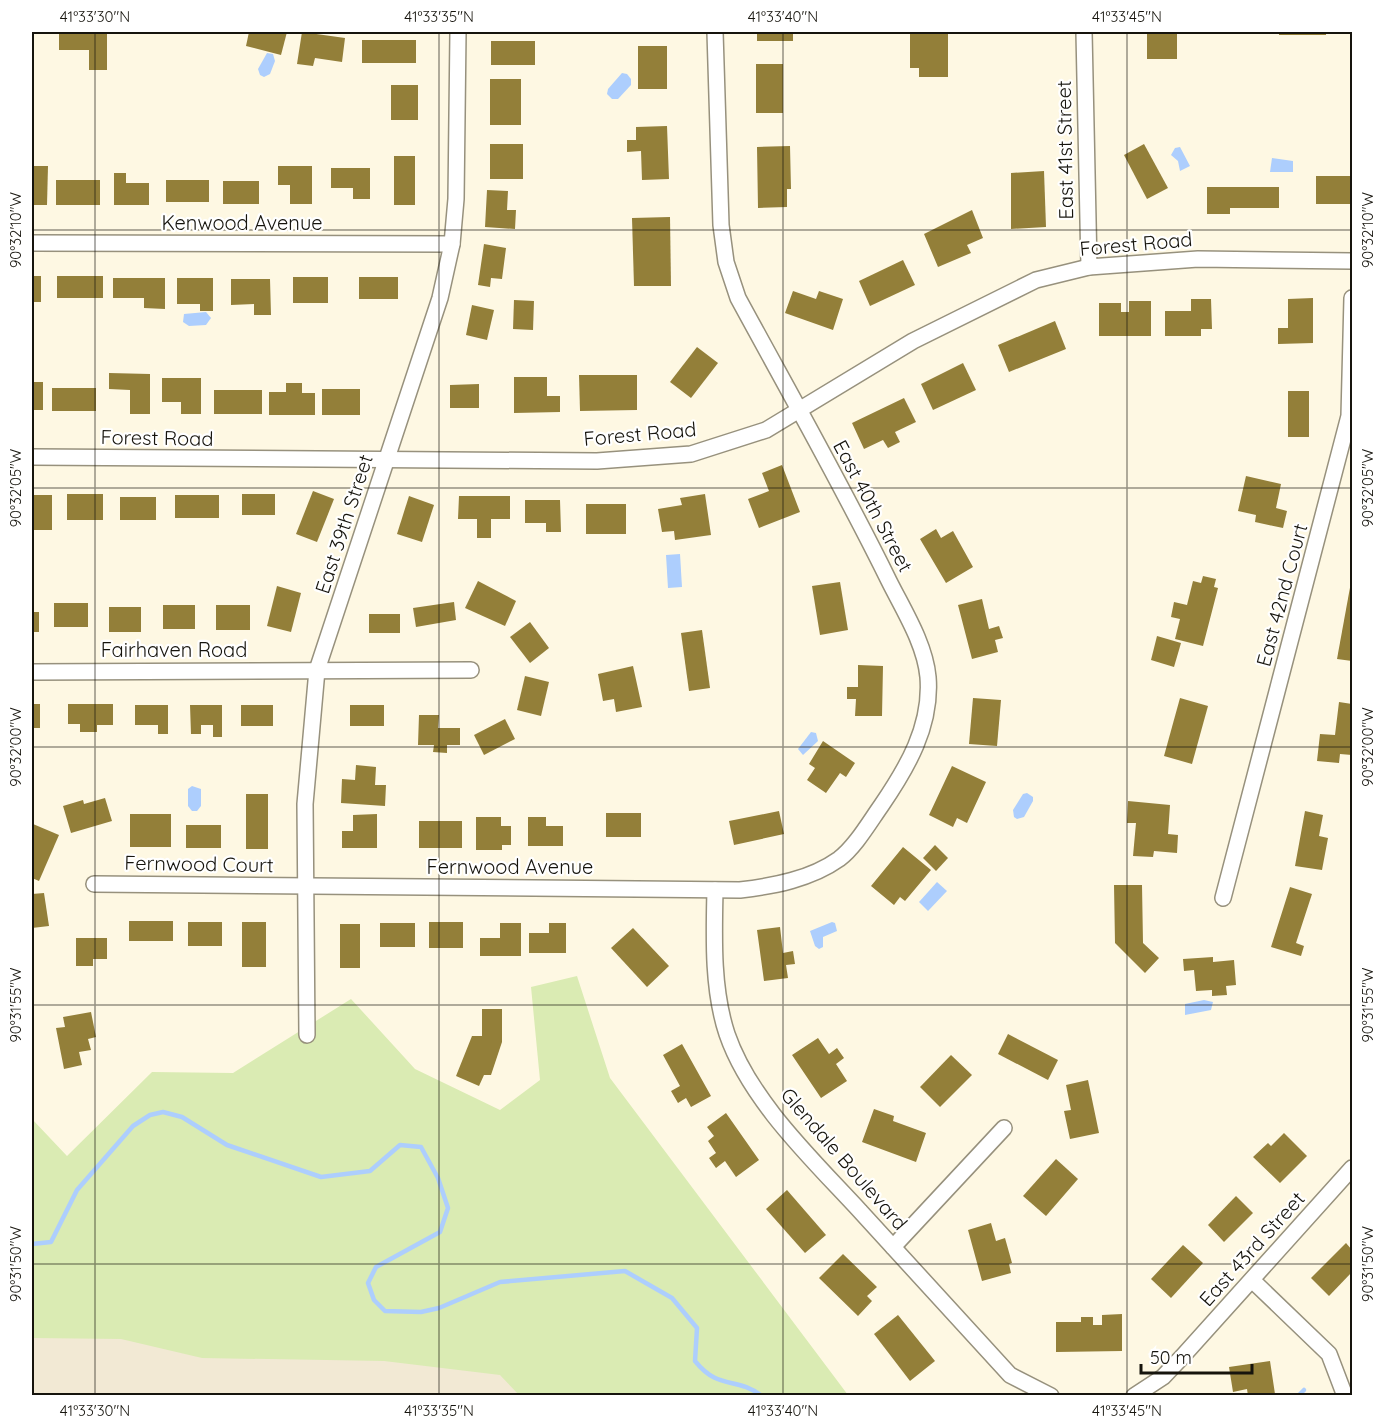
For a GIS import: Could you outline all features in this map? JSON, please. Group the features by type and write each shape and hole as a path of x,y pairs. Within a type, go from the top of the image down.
{"street":[{"name":"East 39th Street","path":"307,1035 305,804 317,670 440,298 452,244 456,199 458,32"},
{"name":"East 40th Street","path":"715,32 721,225 726,262 738,298 867,537 921,645 928,676 928,703 920,738 900,778 869,824 840,858 821,869 774,886 715,890"},
{"name":"East 41st Street","path":"1084,32 1089,267"},
{"name":"Kenwood Avenue","path":"32,243 452,244"},
{"name":"Forest Road","path":"32,457 597,461 691,454 766,430 913,340 1036,280 1089,267 1198,259 1353,261"},
{"name":"East 42nd Court","path":"1222,898 1349,416 1353,298"},
{"name":"Fairhaven Road","path":"32,672 471,670"},
{"name":"Fernwood Court","path":"94,884 304,886"},
{"name":"Fernwood Avenue","path":"304,886 715,890"},
{"name":"Glendale Boulevard","path":"715,890 713,943 720,998 727,1033 744,1074 803,1150 1010,1376 1051,1395"},
{"path":"893,1247 1004,1128"},
{"name":"East 43rd Street","path":"1134,1395 1163,1377 1353,1168"},
{"path":"1252,1280 1329,1354 1345,1395"}],"shaded area":[{"path":"32,1300 500,1306 555,1395 32,1396"}],"green space":[{"path":"577,976 610,1078 848,1395 519,1395 500,1375 384,1361 202,1358 121,1339 32,1338 32,1119 67,1156 152,1072 233,1073 351,999 415,1069 500,1110 540,1080 531,987"}],"water":[{"path":"267,53 273,54 275,61 270,74 264,77 260,75 258,69"},
{"path":"622,73 627,74 631,79 631,85 618,99 612,99 607,94 608,89"},
{"path":"1180,147 1190,166 1180,171 1178,161 1171,155 1175,148"},
{"path":"1272,158 1293,161 1293,172 1270,172"},
{"path":"206,312 211,318 206,325 189,326 183,322 184,314"},
{"path":"680,554 682,587 668,588 666,555"},
{"path":"811,732 816,733 818,741 803,755 798,749"},
{"path":"192,786 201,789 201,806 197,811 192,811 188,806 188,789"},
{"path":"1027,793 1033,797 1033,801 1024,817 1017,819 1014,817 1013,810 1023,794"},
{"path":"937,882 947,891 928,911 919,902"},
{"path":"832,922 835,923 837,931 823,937 823,947 819,949 815,946 810,931"},
{"path":"1204,1000 1213,1002 1211,1010 1185,1015 1185,1004"}],"building":[{"path":"59,32 107,32 107,70 89,70 89,50 59,50"},
{"path":"249,32 287,32 281,55 246,46"},
{"path":"302,32 345,38 342,62 315,58 313,66 297,64"},
{"path":"757,32 793,32 793,41 757,41"},
{"path":"910,32 948,32 948,77 919,77 919,68 910,68"},
{"path":"1147,32 1177,32 1177,59 1147,59"},
{"path":"1279,32 1326,32 1326,35 1279,35"},
{"path":"362,40 416,40 416,63 362,63"},
{"path":"491,41 535,41 535,65 491,65"},
{"path":"638,46 667,46 667,89 638,89"},
{"path":"756,64 783,64 783,113 756,113"},
{"path":"490,79 521,79 521,125 490,125"},
{"path":"391,85 418,85 418,120 391,120"},
{"path":"667,126 669,179 642,180 641,151 627,152 627,140 636,140 636,127"},
{"path":"490,144 523,144 523,179 490,179"},
{"path":"1144,144 1168,188 1147,199 1124,155"},
{"path":"790,146 791,189 787,189 787,207 758,208 757,147"},
{"path":"394,156 415,156 415,205 394,205"},
{"path":"32,166 48,166 47,205 32,205"},
{"path":"278,166 312,166 312,204 290,204 290,185 278,185"},
{"path":"331,168 370,168 370,199 353,199 353,188 331,188"},
{"path":"1044,171 1046,227 1011,229 1011,173"},
{"path":"114,173 126,173 126,183 149,183 149,205 114,205"},
{"path":"1316,176 1352,176 1352,204 1316,204"},
{"path":"56,180 100,180 100,205 56,205"},
{"path":"166,180 209,180 209,202 166,202"},
{"path":"223,181 259,181 259,204 223,204"},
{"path":"1207,187 1279,187 1279,208 1230,208 1230,214 1207,214"},
{"path":"487,190 508,191 507,210 516,210 515,229 485,227"},
{"path":"972,210 983,238 967,245 971,253 938,267 924,234"},
{"path":"670,217 671,286 634,286 632,218"},
{"path":"484,244 506,248 502,279 491,278 490,287 478,285"},
{"path":"903,260 915,285 870,306 859,281"},
{"path":"32,276 41,276 41,302 32,302"},
{"path":"57,276 103,276 103,298 57,298"},
{"path":"293,277 328,277 328,303 293,303"},
{"path":"359,277 398,277 398,299 359,299"},
{"path":"113,278 165,278 165,309 144,308 144,298 113,298"},
{"path":"177,278 213,278 213,311 200,311 200,304 177,304"},
{"path":"231,279 270,279 271,315 254,315 254,304 231,305"},
{"path":"793,291 816,299 819,291 843,299 833,330 785,313"},
{"path":"1313,298 1313,343 1278,344 1278,328 1288,328 1288,299"},
{"path":"1191,299 1211,299 1212,329 1201,329 1201,336 1165,336 1165,311 1191,311"},
{"path":"514,300 534,301 533,330 513,329"},
{"path":"1129,301 1151,301 1151,336 1099,336 1099,303 1121,303 1121,312 1129,312"},
{"path":"472,305 494,310 487,340 466,335"},
{"path":"1055,321 1066,349 1009,372 998,345"},
{"path":"697,347 718,363 691,398 670,382"},
{"path":"963,363 976,390 933,410 921,384"},
{"path":"109,373 150,374 150,414 130,414 130,390 109,389"},
{"path":"579,375 637,375 637,410 580,411"},
{"path":"514,377 547,377 547,396 560,396 560,412 514,413"},
{"path":"162,378 201,378 201,414 181,414 181,402 162,402"},
{"path":"32,382 43,382 43,410 32,410"},
{"path":"286,383 302,383 302,393 315,393 315,415 269,415 269,392 286,392"},
{"path":"479,384 479,408 450,408 450,385"},
{"path":"52,388 96,388 96,411 52,411"},
{"path":"322,389 360,389 360,415 322,415"},
{"path":"214,390 262,390 262,414 214,414"},
{"path":"1288,391 1309,391 1309,437 1288,437"},
{"path":"904,398 916,422 895,432 900,442 888,448 883,440 864,449 852,423"},
{"path":"782,465 800,512 759,528 748,499 769,491 762,473"},
{"path":"1246,476 1281,484 1276,508 1287,511 1283,528 1255,522 1256,515 1238,511"},
{"path":"313,491 334,499 317,542 296,534"},
{"path":"67,494 103,494 103,520 67,520"},
{"path":"242,494 275,494 275,515 242,515"},
{"path":"705,494 711,535 675,540 674,531 662,532 658,509 682,505 680,498"},
{"path":"32,495 52,495 52,530 32,530"},
{"path":"175,495 219,495 219,518 175,518"},
{"path":"409,496 434,505 422,542 397,534"},
{"path":"459,496 510,496 510,519 491,519 491,538 477,538 477,519 458,519"},
{"path":"120,497 156,497 156,520 120,520"},
{"path":"525,500 560,500 561,532 546,532 546,523 525,523"},
{"path":"586,504 626,504 626,534 586,534"},
{"path":"936,529 941,538 953,531 973,567 946,583 920,539"},
{"path":"1203,576 1216,579 1214,587 1218,588 1203,646 1175,639 1180,619 1171,617 1174,602 1187,605 1193,581 1201,583"},
{"path":"478,581 516,601 505,626 465,608"},
{"path":"840,582 848,630 820,635 812,586"},
{"path":"1352,582 1352,661 1337,659"},
{"path":"277,586 301,593 291,632 267,626"},
{"path":"982,599 989,629 999,626 1003,638 995,640 998,652 972,659 958,605"},
{"path":"454,602 456,620 416,627 413,608"},
{"path":"54,603 88,603 88,627 54,627"},
{"path":"163,605 195,605 195,629 163,629"},
{"path":"216,605 250,605 250,630 216,630"},
{"path":"109,607 141,607 141,632 109,632"},
{"path":"32,612 39,612 39,632 32,632"},
{"path":"369,614 400,614 400,633 369,633"},
{"path":"530,622 549,648 530,663 510,637"},
{"path":"702,630 710,688 689,691 681,633"},
{"path":"1157,636 1181,643 1174,667 1151,660"},
{"path":"858,665 883,666 882,716 855,716 856,699 847,699 847,687 858,687"},
{"path":"633,666 642,707 616,712 614,699 603,701 598,674"},
{"path":"525,676 549,682 541,716 517,710"},
{"path":"973,698 1001,700 997,746 969,744"},
{"path":"1180,698 1208,706 1192,764 1164,756"},
{"path":"1339,702 1352,704 1352,755 1340,754 1339,763 1317,761 1320,734 1335,735"},
{"path":"32,704 40,704 40,728 32,728"},
{"path":"68,704 113,704 113,725 97,725 97,732 80,732 80,724 68,724"},
{"path":"135,705 168,705 168,734 158,734 158,725 135,725"},
{"path":"190,705 222,705 222,737 213,737 213,725 201,725 201,734 191,734"},
{"path":"241,705 273,705 273,726 241,726"},
{"path":"350,705 384,705 384,726 350,726"},
{"path":"419,715 439,715 438,728 460,728 460,745 447,745 447,753 433,752 434,745 418,745"},
{"path":"505,719 515,739 484,755 474,735"},
{"path":"823,741 855,763 846,777 840,773 826,793 807,780 815,768 809,764"},
{"path":"356,765 376,767 375,785 386,785 385,806 341,803 342,779 355,780"},
{"path":"952,766 986,782 967,823 957,818 953,827 929,815"},
{"path":"246,794 268,794 268,849 246,849"},
{"path":"105,798 112,821 71,833 63,806 83,800 84,804"},
{"path":"1128,801 1170,805 1168,834 1178,835 1177,853 1154,851 1153,857 1133,856 1136,823 1127,823"},
{"path":"779,811 784,834 734,845 729,821"},
{"path":"1305,811 1323,815 1319,836 1328,838 1322,870 1295,866"},
{"path":"606,813 641,813 641,837 606,837"},
{"path":"130,814 171,814 171,847 130,847"},
{"path":"377,814 377,848 342,848 342,831 353,831 353,815"},
{"path":"476,817 501,817 501,826 511,826 511,845 502,845 502,850 476,850"},
{"path":"528,817 546,817 546,826 563,826 563,846 528,846"},
{"path":"419,821 462,821 462,848 419,848"},
{"path":"33,824 59,835 39,881 32,878"},
{"path":"186,825 221,825 221,848 186,848"},
{"path":"935,845 948,858 936,871 923,858"},
{"path":"903,847 931,870 905,901 900,897 894,905 871,886"},
{"path":"1114,885 1142,885 1143,943 1159,958 1145,973 1115,943"},
{"path":"1290,887 1312,894 1296,943 1304,946 1301,956 1271,947"},
{"path":"44,893 49,926 32,928 32,894"},
{"path":"129,921 173,921 173,941 129,941"},
{"path":"188,922 222,922 222,946 188,946"},
{"path":"242,922 266,922 266,967 242,967"},
{"path":"429,922 463,922 463,948 429,948"},
{"path":"380,923 415,923 415,947 380,947"},
{"path":"500,923 521,923 521,956 480,956 480,938 500,938"},
{"path":"549,923 566,923 566,953 529,953 529,933 549,933"},
{"path":"340,924 360,924 360,968 340,968"},
{"path":"780,927 783,953 793,951 795,964 786,965 788,978 764,981 757,930"},
{"path":"633,928 669,966 647,987 611,948"},
{"path":"76,938 107,938 107,959 93,959 93,966 76,966"},
{"path":"1213,957 1213,962 1234,960 1236,985 1226,986 1227,995 1212,996 1212,990 1196,991 1194,970 1184,971 1183,959"},
{"path":"482,1009 502,1009 502,1042 491,1075 484,1075 479,1086 456,1076 472,1036 482,1036"},
{"path":"91,1012 96,1037 88,1039 91,1050 79,1052 82,1065 64,1069 56,1028 65,1027 63,1017"},
{"path":"1008,1034 1058,1060 1048,1080 998,1054"},
{"path":"818,1038 829,1054 837,1048 844,1058 836,1064 847,1081 821,1098 792,1055"},
{"path":"682,1044 711,1096 691,1107 686,1098 678,1103 671,1091 680,1086 663,1055"},
{"path":"951,1055 972,1075 940,1107 920,1087"},
{"path":"1088,1080 1099,1133 1070,1139 1064,1111 1071,1110 1066,1085"},
{"path":"874,1109 894,1116 893,1121 926,1133 916,1162 862,1142"},
{"path":"726,1113 759,1160 736,1177 725,1161 716,1168 709,1158 716,1153 708,1141 714,1136 707,1127"},
{"path":"1284,1133 1307,1156 1280,1183 1253,1157 1268,1143 1271,1146"},
{"path":"1056,1159 1078,1179 1046,1216 1023,1196"},
{"path":"787,1190 826,1235 805,1253 766,1209"},
{"path":"1236,1196 1253,1213 1224,1242 1208,1225"},
{"path":"991,1223 996,1241 1005,1238 1012,1263 1009,1264 1011,1273 982,1281 968,1230"},
{"path":"1346,1243 1352,1250 1352,1272 1329,1296 1311,1278"},
{"path":"1183,1245 1203,1263 1171,1298 1151,1279"},
{"path":"843,1254 877,1287 867,1296 872,1301 858,1316 819,1278"},
{"path":"1122,1314 1122,1351 1056,1352 1056,1322 1081,1322 1081,1317 1093,1317 1093,1325 1102,1325 1102,1315"},
{"path":"898,1315 935,1361 910,1381 874,1334"},
{"path":"1270,1361 1275,1394 1248,1396 1247,1389 1233,1392 1229,1367"}],"waterway":[{"path":"32,1244 51,1242 77,1190 133,1126 150,1115 163,1112 182,1117 227,1145 321,1177 370,1171 400,1145 421,1147 438,1178 448,1208 440,1232 376,1267 368,1283 374,1300 385,1311 421,1312 439,1308 500,1282 625,1271 672,1298 697,1328 695,1361 704,1370 720,1380 744,1386 762,1396"},
{"path":"1298,1396 1304,1390"}]}
